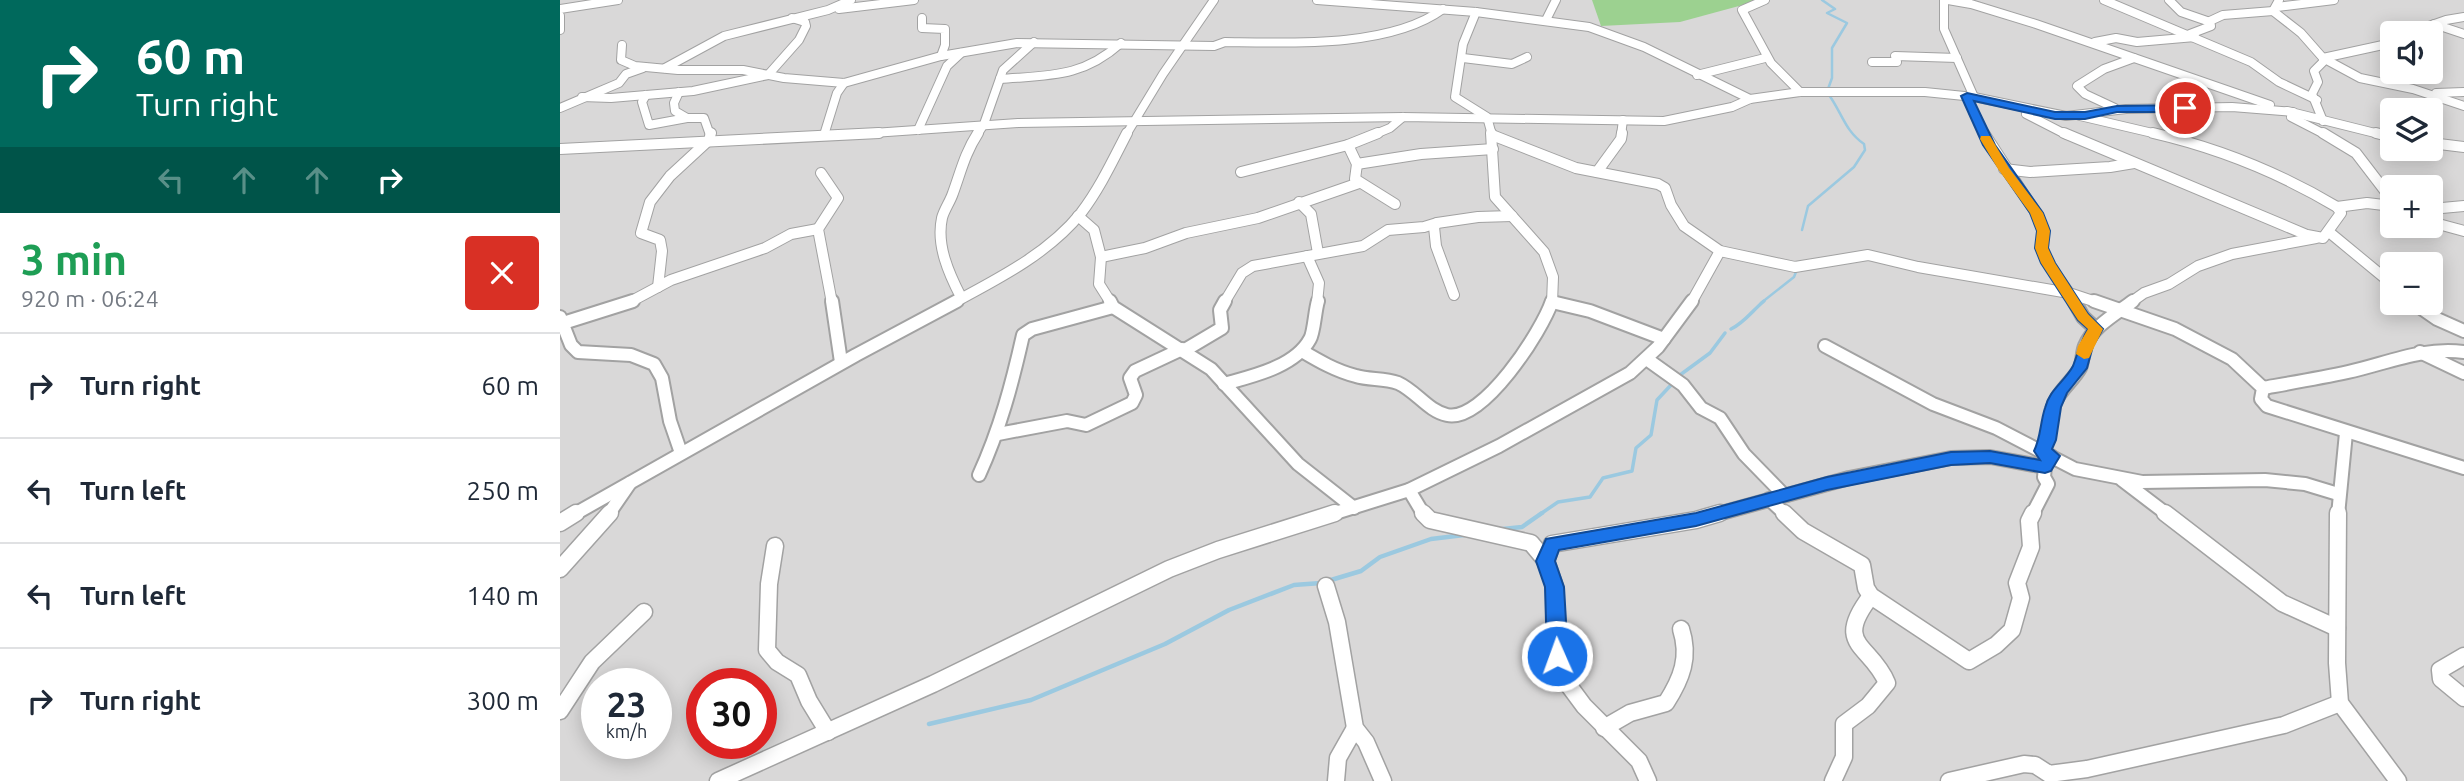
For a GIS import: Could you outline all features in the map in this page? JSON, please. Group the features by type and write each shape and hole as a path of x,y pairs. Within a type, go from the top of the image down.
{"street":[{"path":"560,9 618,0"},
{"path":"828,10 851,0"},
{"path":"665,68 724,36 828,10 914,0"},
{"path":"560,523 632,480 770,406 841,362 961,298 1055,238 1078,216 1098,190 1133,123 1214,0"},
{"path":"1317,0 1476,12 1546,20 1606,33 1644,47 1750,99"},
{"path":"1546,20 1556,0"},
{"path":"1765,0 1742,10 1765,58 1800,92"},
{"path":"2096,329 2083,317 2048,263 2042,248 2043,231 2036,213 2004,169 1978,125 1957,58 1944,29 1949,0 2092,43 2293,112 2380,134"},
{"path":"2104,0 2251,62 2279,82 2317,100"},
{"path":"2169,0 2181,12 2210,22 2223,15 2334,0"},
{"path":"622,45 621,60 635,66 743,70 844,83 941,56 1034,42 1182,46 1369,37 1434,19 1454,1"},
{"path":"2276,6 2323,58 2360,78 2427,93 2464,106"},
{"path":"1301,351 1356,376 1392,380 1444,415 1455,416 1465,414 1484,401 1542,324 1552,302 1552,271 1530,233 1495,197 1492,135 1487,117 1455,97 1456,77 1463,58 1465,36 1476,12"},
{"path":"560,16 560,30"},
{"path":"2443,22 2464,17"},
{"path":"582,97 679,92 768,75 799,40 806,26 805,22 793,18"},
{"path":"922,19 922,28 945,29 945,45 941,56"},
{"path":"2092,43 2116,38 2137,42 2192,35 2211,26 2210,22"},
{"path":"2443,27 2464,34"},
{"path":"961,298 949,274 943,248 942,219 953,194 965,153 984,124 1006,66 1034,42"},
{"path":"1000,79 1057,74 1090,66 1102,60 1121,43"},
{"path":"2323,58 2380,48"},
{"path":"918,130 947,66 961,52"},
{"path":"1872,62 1897,62 1895,56 1957,58"},
{"path":"1463,58 1512,64 1527,57"},
{"path":"1697,75 1765,58"},
{"path":"2117,109 2085,94 2077,86 2104,68 2134,58"},
{"path":"2323,58 2323,62 2314,71 2318,82 2312,94 2317,100 2323,121"},
{"path":"560,108 619,83 626,74 649,67"},
{"path":"824,135 837,93 844,83"},
{"path":"560,149 918,130 984,124 1403,117 1677,120 1732,107 1750,99 1800,92 1909,91 1970,96 2055,116 2080,116 2117,109 2224,107 2293,112"},
{"path":"679,92 674,103 675,111 687,118"},
{"path":"2427,93 2464,92"},
{"path":"646,95 642,102 649,125 687,118 704,118 711,129 709,140 670,176 650,202 641,233 660,240 662,251 658,287"},
{"path":"2004,103 2082,142 2185,187 2316,238"},
{"path":"2278,111 2349,148 2380,183"},
{"path":"1648,360 1683,385 1701,408 1720,418 1803,531 1862,565 1866,575 1864,585 1871,596 1965,660 1974,660 2012,630 2018,615 2021,598 2017,583 2031,547 2029,522 2048,484 2044,477 2053,407 2060,391 2080,368 2085,346 2096,329 2144,293 2169,284 2198,266 2232,254 2323,238 2340,218 2341,213 2337,207 2295,182 2188,141 2080,116"},
{"path":"1241,172 1348,145 1390,128 1403,117"},
{"path":"1597,172 1621,139 1623,120"},
{"path":"1492,135 1554,162 1658,184 1665,188 1671,205 1684,226 1720,251 1795,267 1868,255 1917,267 2069,293 2080,299 2124,310 2175,329 2232,359 2263,388"},
{"path":"2443,144 2464,147"},
{"path":"1348,145 1357,163 1354,174 1359,183 1395,204"},
{"path":"1357,163 1421,153 1493,149"},
{"path":"2004,169 2033,174 2054,169 2118,168 2134,163"},
{"path":"681,453 668,410 666,387 661,374 651,362 640,356 578,352 571,345 561,321 638,300 658,287 765,248 791,234 818,229 838,198 821,173"},
{"path":"1101,257 1145,248 1186,233 1258,218 1359,183"},
{"path":"1224,384 1280,366 1301,351 1312,337 1310,328 1320,291 1313,254 1311,214 1299,202"},
{"path":"2337,207 2380,205"},
{"path":"2443,208 2464,206"},
{"path":"1078,216 1094,230 1101,257 1099,284 1113,307 1211,369 1298,464 1354,508"},
{"path":"998,434 1067,421 1086,425 1132,403 1136,395 1130,378 1135,371 1184,350 1222,328 1220,310 1244,271 1258,264 1363,246 1388,230 1424,227 1466,218 1512,216"},
{"path":"1437,223 1434,227 1436,246 1454,295"},
{"path":"2443,225 2464,231"},
{"path":"818,229 824,251 841,362"},
{"path":"2329,232 2380,274"},
{"path":"718,781 828,732 1169,569 1219,550 1409,490 1499,446 1630,373 1648,360 1694,303 1720,251"},
{"path":"1552,302 1590,311 1664,340"},
{"path":"979,475 998,434 1023,335 1032,329 1113,307"},
{"path":"2431,315 2464,331"},
{"path":"1825,346 1933,404 1996,428 2046,458 2075,469 2120,479 2162,484 2265,480 2305,484 2339,494"},
{"path":"2263,388 2350,372 2420,352 2440,349 2464,352"},
{"path":"2420,352 2464,373"},
{"path":"2263,388 2261,399 2267,406 2464,468"},
{"path":"2346,433 2339,494 2337,628 2340,703 2398,781"},
{"path":"1546,561 1552,544 1696,520 1776,496 1901,467 1951,458 2046,458"},
{"path":"2120,479 2283,603 2310,618 2337,628"},
{"path":"560,569 603,523 632,480"},
{"path":"1409,490 1423,514 1430,520 1531,544 1546,561 1555,587 1557,656 1564,679 1604,728 1639,761 1648,781"},
{"path":"775,546 769,584 767,650 777,662 798,675 809,701 828,732"},
{"path":"1326,586 1338,622 1355,728 1366,742 1383,781"},
{"path":"1833,781 1846,751 1844,724 1868,706 1887,683 1883,674 1863,651 1853,629 1854,617 1871,596"},
{"path":"560,711 592,662 644,612"},
{"path":"1604,728 1630,713 1666,703 1676,687 1688,649 1681,629"},
{"path":"2464,656 2440,670 2441,679 2464,698"},
{"path":"1949,781 1991,776 2024,764 2035,765 2049,774 2087,769 2284,725 2340,703"},
{"path":"1336,781 1338,758 1355,728"}],"shaded area":[{"path":"560,0 2464,0 2464,781 560,781"}],"green space":[{"path":"1592,0 1761,0 1680,22 1601,26"}],"waterway":[{"path":"1822,0 1835,9 1827,13 1847,23 1832,48 1832,78 1828,89"},
{"path":"1802,230 1808,206 1854,167 1865,150 1864,144 1848,128 1829,95"},
{"path":"1761,303 1794,277 1796,272"},
{"path":"1731,329 1764,301"},
{"path":"1680,375 1710,353 1725,333"},
{"path":"1539,515 1558,502 1590,497 1603,478 1632,471 1636,448 1651,435 1657,400 1671,385"},
{"path":"1503,529 1522,527 1542,513"},
{"path":"929,724 1031,700 1165,644 1229,610 1294,585 1321,583 1361,571 1380,557 1431,539 1464,535"}],"slow traffic":[{"path":"1985,139 2014,185 2036,213 2042,225 2042,248 2048,263 2069,293 2071,301 2096,329 2085,346 2084,354"}],"route":[{"path":"1557,656 1555,587 1546,561 1552,544 1696,520 1827,483 1951,458 1990,457 2045,467 2051,456 2042,451 2048,440 2048,425 2053,407 2060,391 2080,368 2085,346 2096,329 2071,301 2069,293 2048,263 2042,248 2042,225 1989,145 1967,96 2055,116 2085,116 2117,109 2185,108"}]}
